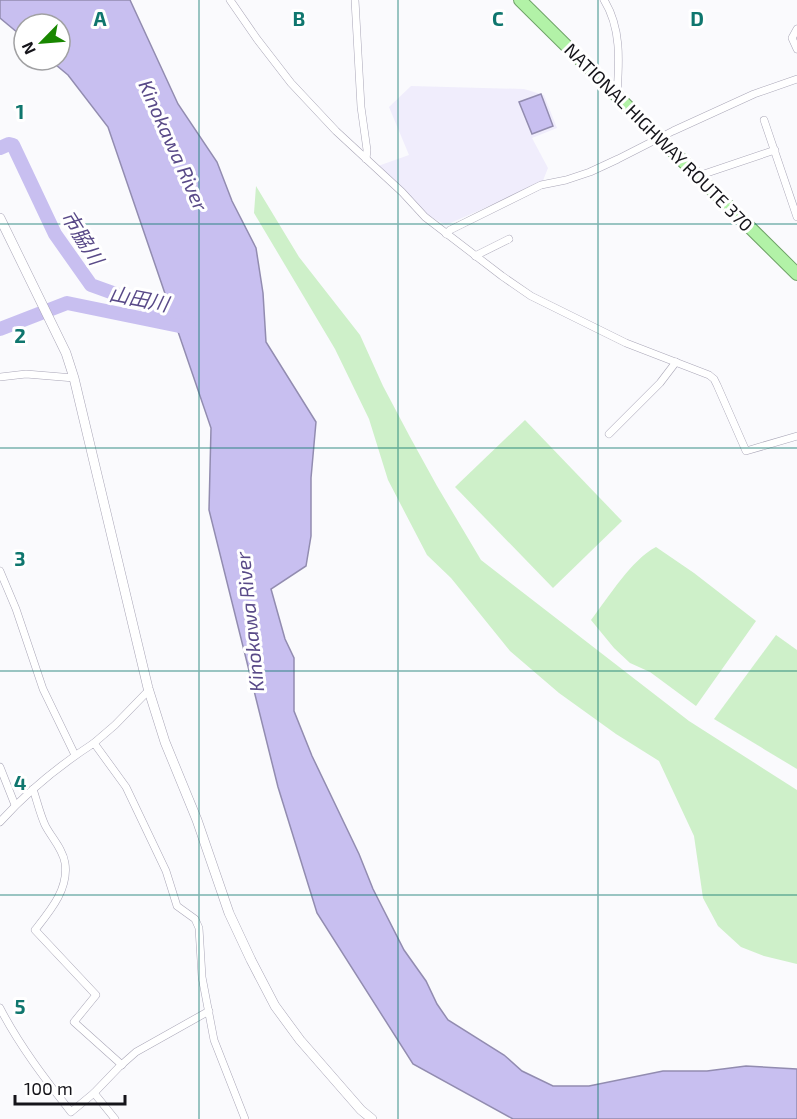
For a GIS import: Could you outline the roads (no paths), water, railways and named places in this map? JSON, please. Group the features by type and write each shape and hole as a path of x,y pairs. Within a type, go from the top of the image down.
{"highway":[{"name":"NATIONAL HIGHWAY ROUTE 370","path":"520,0 797,274"}],"street":[{"path":"230,0 291,83 336,131 402,192 425,217 446,234 531,296 626,343 709,375 714,379 746,451 797,436"},
{"path":"355,0 366,159"},
{"path":"604,0 610,10 616,33 619,66 617,95"},
{"path":"797,29 792,38 797,49"},
{"path":"446,234 486,211 541,185 590,172 753,94 797,79"},
{"path":"764,120 797,217"},
{"path":"698,176 775,150"},
{"path":"0,218 66,353 74,378 148,690 229,913 275,1006 300,1040 361,1110 372,1119"},
{"path":"475,256 509,239"},
{"path":"609,435 660,383 676,362"},
{"path":"0,377 26,374 74,378"},
{"path":"0,571 4,592 16,609 43,689 75,755"},
{"path":"0,822 33,789 115,725 148,690"},
{"path":"94,743 126,787 166,871 177,906 195,919 199,928 202,977 214,1041 245,1119"},
{"path":"0,767 15,805"},
{"path":"33,789 44,823 65,862 63,884 59,896 35,930 96,995 74,1022 122,1065"},
{"path":"0,1008 8,1024 70,1116 136,1052 209,1011"},
{"path":"94,1093 115,1119"}],"water":[{"name":"Kinokawa River","path":"0,0 130,0 178,104 217,162 232,201 256,248 263,293 266,342 316,422 311,478 311,536 306,566 271,589 285,639 294,658 294,711 312,756 359,854 373,889 404,950 426,981 448,1020 504,1055 522,1071 553,1086 589,1086 663,1071 707,1071 746,1066 797,1069 797,1119 513,1119 413,1064 317,913 278,787 209,510 211,428 108,127 64,72 72,72 72,12 12,12 12,28 0,18"},
{"path":"541,94 553,126 532,134 519,102"}],"waterway":[{"name":"市脇川","path":"0,148 9,144 13,145 55,234 91,285 188,320"},
{"name":"山田川","path":"0,329 67,303 189,328"}]}
